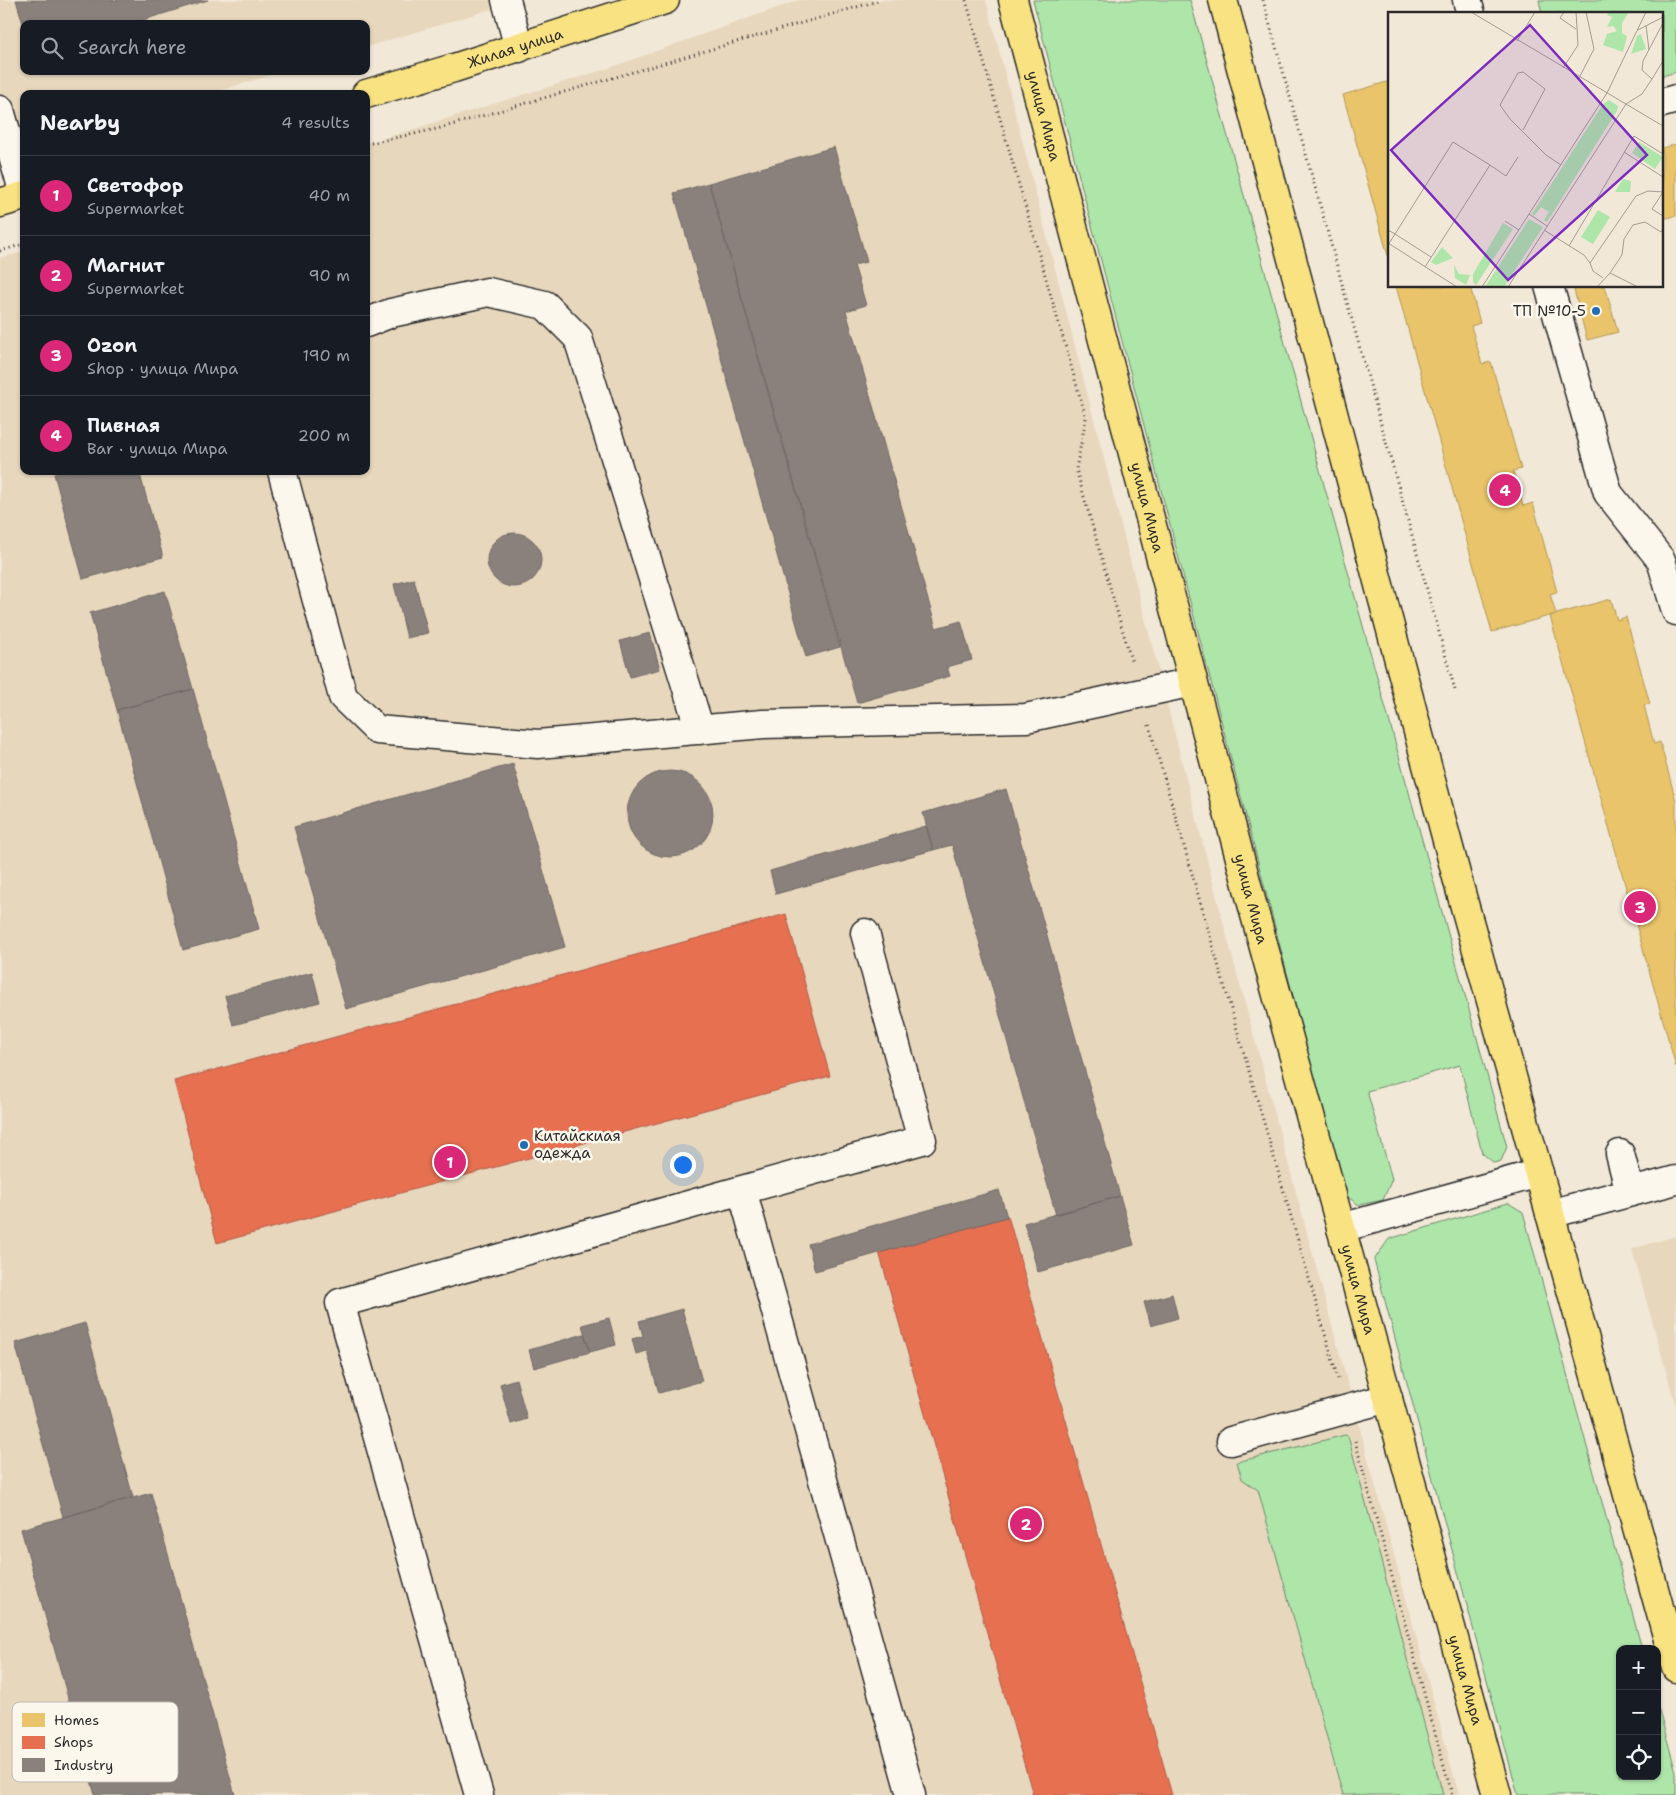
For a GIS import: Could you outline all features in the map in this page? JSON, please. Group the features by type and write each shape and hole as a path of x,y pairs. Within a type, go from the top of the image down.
{"main road":[{"name":"Жилая улица","path":"370,93 519,48 665,0"},
{"name":"улица Мира","path":"1013,0 1255,915 1497,1795"},
{"path":"1223,0 1455,869 1676,1668"},
{"path":"0,203 20,196"}],"lane":[{"path":"506,0 519,48"},
{"path":"0,110 20,181"},
{"path":"1550,288 1608,493 1661,560 1676,611"},
{"path":"370,321 391,313 488,292 545,305 578,338 700,730"},
{"path":"283,475 343,697 377,730 538,744 763,724 1026,718 1193,682"},
{"path":"479,1795 340,1303 922,1140 865,933"},
{"path":"1620,1154 1630,1192"},
{"path":"1341,1228 1539,1173"},
{"path":"1550,1214 1676,1180"},
{"path":"742,1190 911,1795"},
{"path":"1231,1441 1388,1398"}],"path":[{"path":"370,143 437,129 881,0"},
{"path":"966,0 1086,418 1076,469 1346,1409 1452,1795"},
{"path":"1264,0 1455,690"},
{"path":"0,251 20,245"}],"shaded area":[{"path":"0,0 522,0 370,46 370,20 20,20 20,75 271,75 222,90 20,90 20,150 0,156"},
{"path":"799,0 986,0 1227,937 1459,1795 0,1795 0,258 20,253 20,475 370,475 370,143 609,68"},
{"path":"1676,1236 1676,1407 1632,1249"}],"green space":[{"path":"1033,0 1190,0 1507,1147 1501,1161 1494,1163 1482,1153 1460,1065 1367,1091 1392,1179 1383,1200 1359,1205 1345,1195"},
{"path":"1539,0 1676,0 1676,72 1664,75 1664,12 1542,12"},
{"path":"1508,1203 1523,1212 1641,1645 1616,1645 1616,1780 1661,1780 1661,1718 1676,1772 1676,1795 1518,1795 1374,1260 1389,1239"},
{"path":"1345,1435 1348,1436 1443,1795 1343,1795 1258,1490 1242,1479 1237,1462"}],"building: Homes":[{"path":"1388,82 1388,256 1343,95"},
{"path":"1676,144 1676,216 1664,219 1664,147"},
{"path":"1397,288 1471,288 1480,323 1471,326 1482,364 1491,362 1521,469 1513,471 1523,506 1533,503 1557,592 1550,594 1556,614 1492,632"},
{"name":"ТП №10-5","path":"1582,288 1606,288 1618,332 1587,340 1574,290"},
{"path":"1611,599 1617,620 1626,617 1650,704 1644,705 1654,744 1660,742 1676,801 1676,1067 1550,616"}],"building: Shops":[{"path":"786,914 830,1076 217,1243 174,1081"},
{"path":"1008,1216 1172,1795 1033,1795 879,1252"}],"building: Industry":[{"path":"16,0 208,0 143,20 22,20"},
{"path":"834,147 867,262 854,265 866,305 846,311 936,628 961,621 972,660 947,667 950,676 857,703 709,183"},
{"path":"709,183 840,647 806,657 674,193"},
{"path":"54,475 140,475 163,557 83,579"},
{"path":"509,533 519,533 529,537 537,545 541,560 537,575 529,583 519,587 509,587 499,583 491,575 487,565 487,555 491,545 499,537"},
{"path":"414,579 428,633 407,638 394,584"},
{"path":"165,591 193,689 117,710 90,613"},
{"path":"650,633 660,669 630,677 620,641"},
{"path":"193,689 259,929 183,950 117,710"},
{"path":"513,764 565,947 346,1009 294,827"},
{"path":"670,771 686,774 694,778 706,790 710,798 713,814 710,830 706,838 694,850 686,854 670,857 654,854 646,850 634,838 630,830 627,814 630,798 634,790 646,778 654,774"},
{"path":"1006,789 1120,1196 1056,1215 952,845 933,850 923,813"},
{"path":"926,826 933,850 776,894 770,871"},
{"path":"312,972 320,1002 233,1025 225,996"},
{"path":"999,1190 1007,1217 815,1271 808,1244"},
{"path":"1120,1196 1134,1245 1038,1272 1024,1223"},
{"path":"1172,1294 1178,1318 1151,1326 1144,1302"},
{"path":"682,1309 702,1381 659,1393 647,1351 636,1354 632,1339 643,1336 639,1321"},
{"path":"609,1318 616,1345 590,1352 582,1325"},
{"path":"85,1323 133,1497 63,1517 15,1343"},
{"path":"584,1334 590,1352 534,1368 529,1350"},
{"path":"516,1379 527,1419 511,1424 500,1384"},
{"path":"151,1493 235,1795 95,1795 91,1782 178,1782 178,1702 69,1702 21,1529"}],"place":[{"name":"ТП №10-5","path":"1596,311"},
{"name":"Пивная","path":"1505,490"},
{"name":"Ozon","path":"1640,907"},
{"name":"Китайскиая одежда","path":"524,1145"},
{"name":"Светофор","path":"450,1162"},
{"name":"Магнит","path":"1026,1524"}]}
